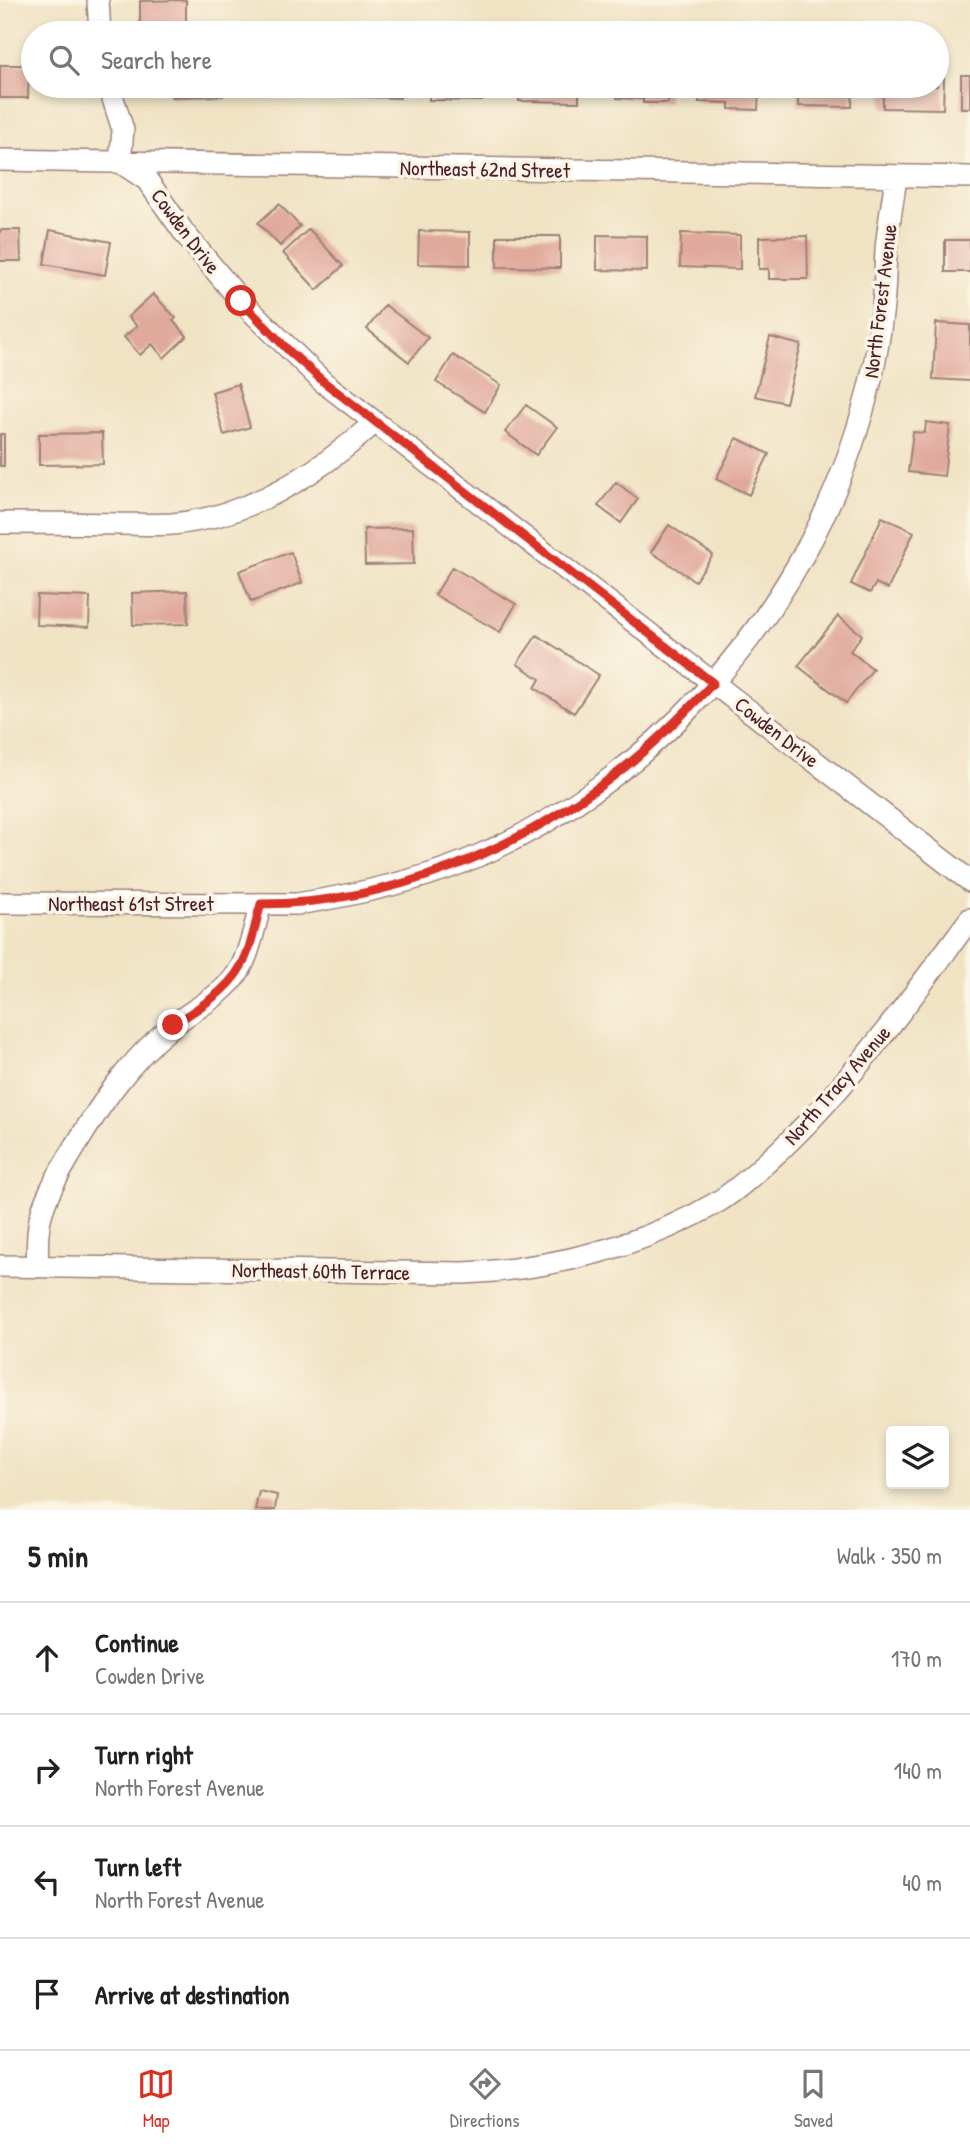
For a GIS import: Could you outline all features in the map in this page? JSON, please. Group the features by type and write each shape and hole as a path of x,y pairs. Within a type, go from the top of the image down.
{"street":[{"path":"98,0 99,21"},
{"path":"113,98 123,130 120,162"},
{"name":"Northeast 62nd Street","path":"0,160 970,177"},
{"name":"Cowden Drive","path":"120,162 147,180 201,253 241,301 289,351 324,382 970,881"},
{"name":"North Forest Avenue","path":"261,904 297,904 340,898 404,883 466,861 506,843 563,811 620,771 677,721 713,683 758,627 798,565 826,511 852,447 870,381 882,314 896,177"},
{"path":"0,523 172,524 207,518 242,508 274,494 321,467 375,422"},
{"name":"Northeast 61st Street","path":"0,903 261,904"},
{"path":"38,1267 40,1220 49,1191 101,1104 122,1075 146,1049 173,1025 230,983 248,953 261,904"},
{"name":"North Tracy Avenue","path":"639,1239 718,1202 756,1173 808,1124 856,1069 970,919"},
{"name":"Northeast 60th Terrace","path":"0,1266 462,1273 520,1268 577,1258 639,1239"}],"building":[{"path":"186,0 186,21 140,21 140,1"},
{"path":"0,65 21,65 21,98 0,98"},
{"path":"961,75 970,75 970,108 961,108"},
{"path":"429,98 482,98 482,101"},
{"path":"519,98 579,98 579,102 519,101"},
{"path":"617,98 668,98 668,103 643,103 643,99"},
{"path":"699,98 758,98 758,110 729,109 729,103 699,102"},
{"path":"798,98 852,98 852,107 798,106"},
{"path":"883,98 943,98 943,109 883,108"},
{"path":"279,204 300,226 280,246 258,223"},
{"path":"309,229 343,266 317,290 283,253"},
{"path":"0,230 20,230 21,261 0,261"},
{"path":"50,230 111,242 105,275 44,264"},
{"path":"419,231 470,232 470,265 418,264"},
{"path":"681,233 740,235 740,269 680,267"},
{"path":"597,235 647,236 647,271 597,270"},
{"path":"497,236 560,236 560,268 497,267"},
{"path":"807,236 808,279 769,279 769,269 759,269 759,237"},
{"path":"945,240 970,240 970,272 945,272"},
{"path":"153,294 176,318 173,321 187,336 164,358 152,344 140,355 124,337 137,326 128,317"},
{"path":"385,305 428,338 409,362 367,329"},
{"path":"936,323 970,325 970,381 933,379"},
{"path":"770,337 801,345 786,403 755,396"},
{"path":"453,355 501,385 485,412 436,382"},
{"path":"238,384 250,427 224,435 212,392"},
{"path":"526,405 557,427 536,455 505,432"},
{"path":"926,422 950,425 944,476 908,472 913,432 925,433"},
{"path":"102,433 103,464 39,465 39,434"},
{"path":"0,434 4,434 4,466 0,466"},
{"path":"737,438 769,454 749,495 716,479"},
{"path":"616,482 638,499 621,523 598,506"},
{"path":"882,517 914,532 888,589 876,583 870,593 851,584"},
{"path":"669,525 713,555 695,581 651,552"},
{"path":"413,528 414,564 365,565 364,529"},
{"path":"291,552 302,583 251,602 239,571"},
{"path":"452,567 516,604 500,632 435,595"},
{"path":"187,591 188,624 133,625 132,593"},
{"path":"37,595 90,597 89,627 36,625"},
{"path":"838,616 862,635 850,651 873,669 846,703 798,666"},
{"path":"537,635 599,675 574,713 535,688 540,679 517,664"},
{"path":"259,1491 277,1495 275,1510 255,1510"}],"route":[{"path":"173,1025 230,983 248,953 261,904 297,904 340,898 404,883 466,861 506,843 563,811 620,771 677,721 713,683 324,382 289,351 241,301"}]}
